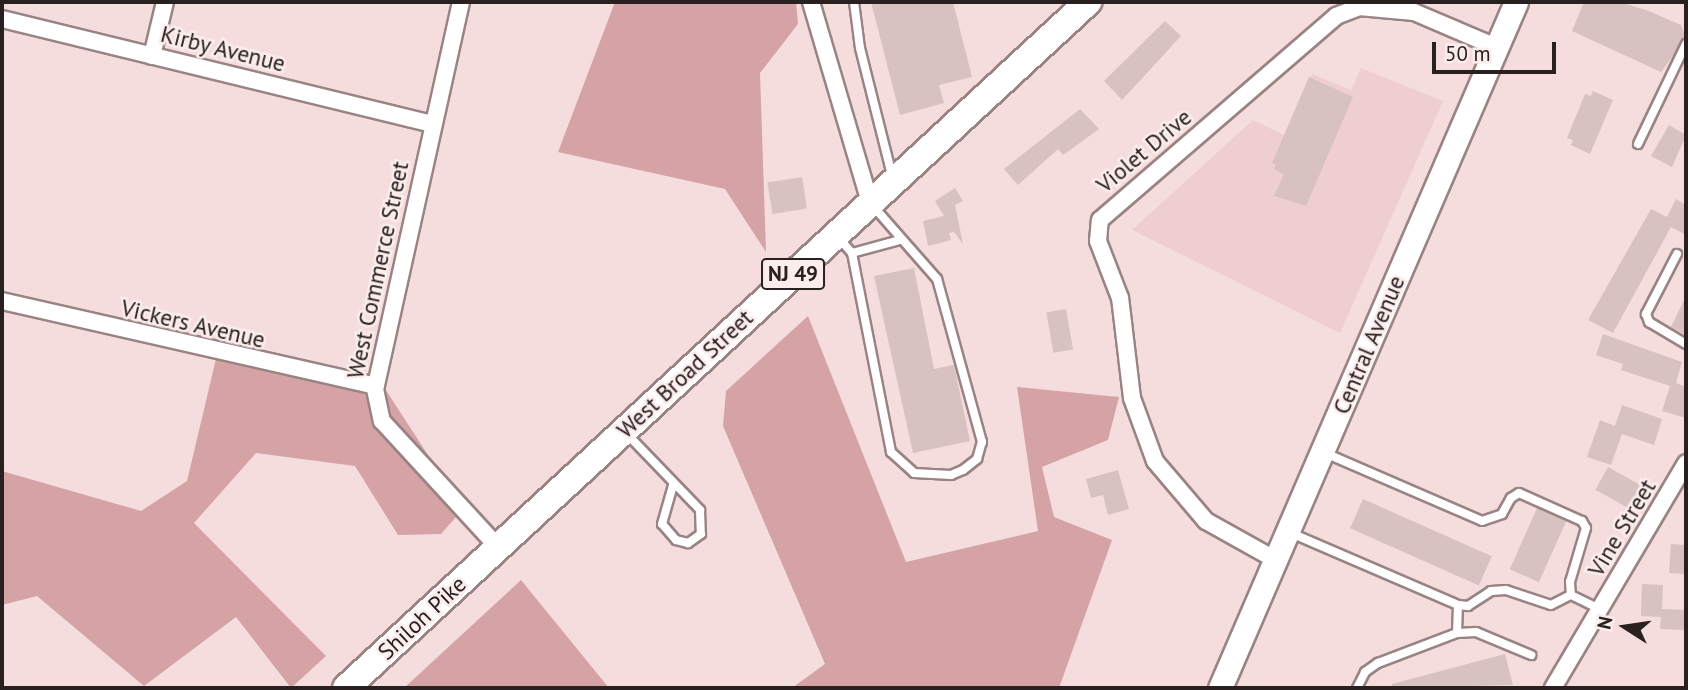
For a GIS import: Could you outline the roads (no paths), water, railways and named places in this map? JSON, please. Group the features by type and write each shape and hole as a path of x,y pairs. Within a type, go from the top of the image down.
{"highway":[{"name":"West Broad Street","path":"498,547 624,431 844,244 870,203 1088,2"},
{"name":"Shiloh Pike","path":"346,688 498,547"}],"main road":[{"name":"Central Avenue","path":"1220,688 1516,2"}],"street":[{"path":"152,56 165,2"},
{"name":"West Commerce Street","path":"461,2 375,386 383,421 498,547"},
{"path":"811,2 870,203"},
{"name":"Violet Drive","path":"1276,560 1206,521 1155,461 1132,398 1122,307 1098,241 1100,220 1336,16 1359,7 1414,12 1496,47"},
{"name":"Kirby Avenue","path":"2,19 433,124"},
{"name":"Vickers Avenue","path":"2,301 375,386"},
{"name":"Vine Street","path":"1553,688 1686,463"}],"lane":[{"path":"854,2 860,48 894,182"},
{"path":"1638,144 1686,44"},
{"path":"870,203 937,279 982,442 977,459 951,474 914,473 891,452 844,244 901,240"},
{"path":"1677,254 1646,314 1649,322 1686,344"},
{"path":"624,431 703,516 701,534 688,542 676,540 662,524 674,485"},
{"path":"1323,452 1482,521 1502,514 1511,498 1520,493 1582,521 1586,528 1570,582 1571,595"},
{"path":"1288,531 1458,605 1468,606 1491,591 1506,590 1551,605 1571,595"},
{"path":"1571,595 1600,609"},
{"path":"1457,633 1458,605"},
{"path":"1357,688 1365,672 1378,663 1457,633 1476,632 1531,655"}]}
